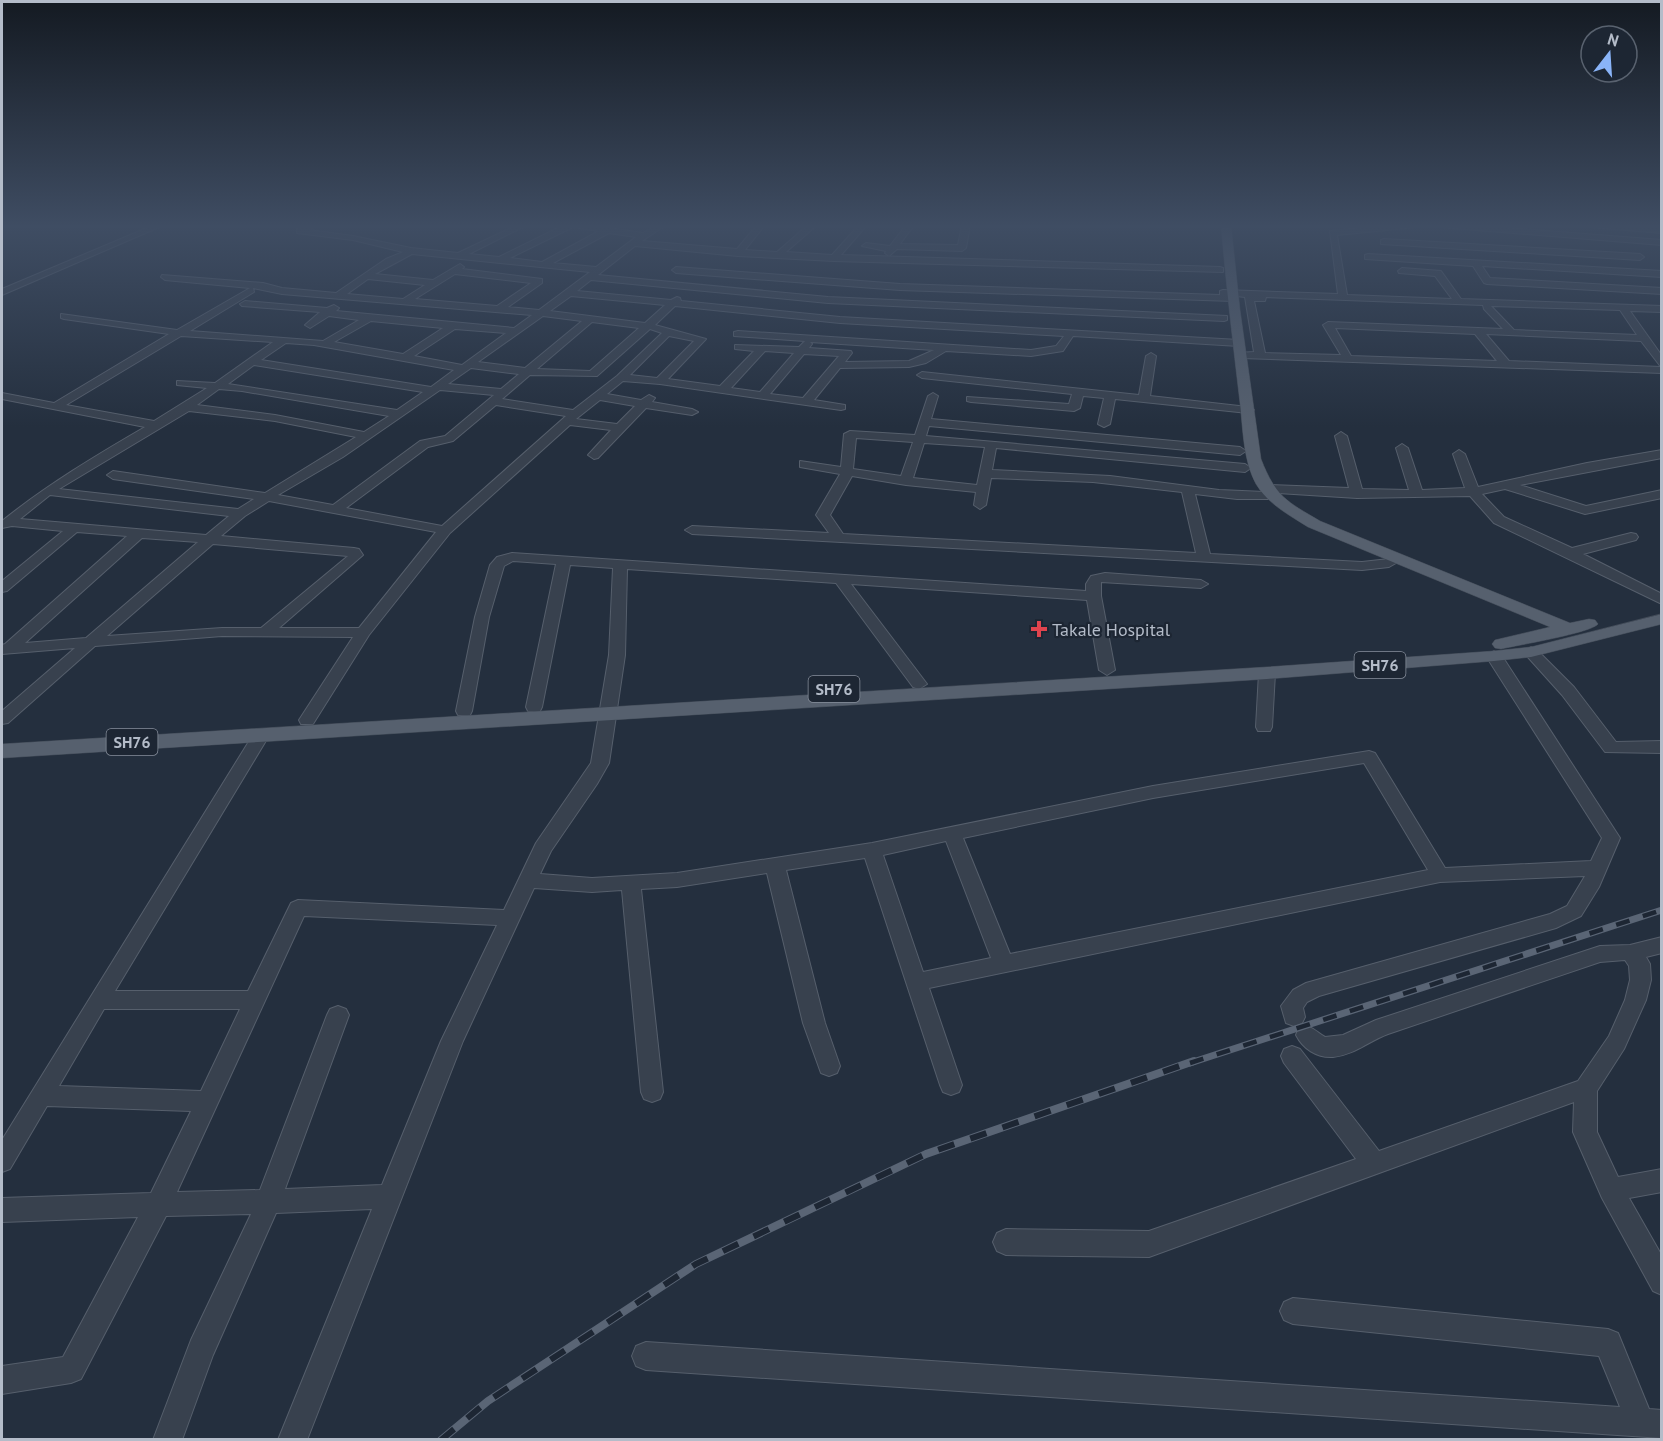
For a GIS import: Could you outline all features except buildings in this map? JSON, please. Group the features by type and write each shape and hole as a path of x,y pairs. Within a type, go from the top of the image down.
{"main road":[{"path":"1228,295 1224,318 1235,346 1241,409 1257,471 1267,494 1314,524 1566,636"},
{"path":"1228,295 1241,409 1240,451 1245,468 1267,494 1311,530 1491,606 1546,634"},
{"name":"SH76","path":"2,738 534,707 610,708 1267,673 1494,656 1531,652 1566,636 1662,607"},
{"name":"SH76","path":"2,751 262,734 1107,670 1438,651 1487,646 1546,634 1585,638 1662,619"}],"street":[{"path":"56,406 247,292"},
{"path":"306,292 541,313 648,326 665,330 667,333 701,339 660,381"},
{"path":"406,302 420,292"},
{"path":"500,309 523,292"},
{"path":"63,316 180,333 324,344 466,366 528,372 593,374 686,292"},
{"path":"746,292 828,300 1013,310 1224,318"},
{"path":"1013,310 1014,292"},
{"path":"1032,292 1343,297 1555,305 1616,321 1644,338"},
{"path":"1342,292 1343,297"},
{"path":"1451,292 1458,302"},
{"path":"1541,292 1555,305"},
{"path":"2,719 240,513 399,414 569,293 840,320 1235,346 1260,356 1662,370"},
{"path":"310,325 351,295"},
{"path":"1260,356 1249,298 1371,315 1441,317 1487,307 1616,321"},
{"path":"245,304 322,309 328,312 369,318 514,331"},
{"path":"428,323 452,305"},
{"path":"1487,307 1511,332"},
{"path":"1616,321 1623,308"},
{"path":"1623,308 1657,309 1662,320"},
{"path":"1623,308 1662,364"},
{"path":"1348,359 1328,325 1371,315 1441,317 1478,331 1511,332 1616,321"},
{"path":"324,344 369,318"},
{"path":"335,510 424,444 449,439 590,319"},
{"path":"405,358 452,326"},
{"path":"1478,331 1506,365"},
{"path":"306,720 363,633 446,530 570,418 621,378 667,333"},
{"path":"738,334 1031,353 1059,348 1070,334"},
{"path":"762,395 804,351 811,339"},
{"path":"5,525 47,491 80,469 187,407 254,362 282,340"},
{"path":"625,346 651,350"},
{"path":"739,347 892,357 907,364"},
{"path":"838,365 907,364 935,357 944,347"},
{"path":"723,390 762,348"},
{"path":"806,402 847,353"},
{"path":"1144,399 1151,356"},
{"path":"254,362 435,388 503,393"},
{"path":"922,375 1241,409"},
{"path":"621,378 660,381 841,407"},
{"path":"181,383 218,386 399,414"},
{"path":"1006,402 1007,384"},
{"path":"1037,405 1044,388"},
{"path":"1048,419 1074,408 1078,392"},
{"path":"1104,424 1110,395"},
{"path":"2,396 155,425"},
{"path":"598,396 648,400 692,412"},
{"path":"906,481 933,396"},
{"path":"971,399 1037,405 1048,419"},
{"path":"594,455 648,400"},
{"path":"493,401 620,428"},
{"path":"187,407 275,418 366,436"},
{"path":"926,422 1048,419 1240,451"},
{"path":"839,538 824,515 847,472 850,434 991,444 1245,468"},
{"path":"1341,436 1357,494"},
{"path":"980,505 981,489 991,444"},
{"path":"1402,448 1418,494"},
{"path":"1459,454 1473,492 1499,520 1571,553 1662,600"},
{"path":"986,474 1029,474 1118,481 1188,490 1267,494 1418,494 1473,492 1587,467 1662,454"},
{"path":"804,464 906,481 981,489"},
{"path":"113,475 266,497 446,530"},
{"path":"1505,485 1585,510 1662,494"},
{"path":"1188,490 1204,558"},
{"path":"47,491 240,513"},
{"path":"5,525 140,533 354,552 356,555 266,631"},
{"path":"2,588 74,528"},
{"path":"692,530 1362,566 1389,562"},
{"path":"6,648 140,533"},
{"path":"1571,553 1632,537"},
{"path":"464,711 482,617 497,565 512,557 1094,596"},
{"path":"534,707 564,561"},
{"path":"291,1440 452,1041 543,848 591,780 600,763 617,655 620,565"},
{"path":"1107,670 1094,596 1093,584 1096,579 1105,577 1201,584"},
{"path":"841,580 919,684"},
{"path":"6,648 222,632 363,633"},
{"path":"1531,652 1568,692 1611,748 1662,747"},
{"path":"1494,656 1611,838 1589,887 1574,911 1556,920 1313,989 1300,996 1292,1006 1301,1026 1310,1040 1335,1048 1352,1043 1376,1029 1600,954 1619,951 1630,953 1662,945"},
{"path":"1264,727 1267,673"},
{"path":"2,1161 262,734"},
{"path":"528,880 592,885 677,880 873,850 1153,792 1369,757 1440,875"},
{"path":"952,832 1004,964"},
{"path":"873,850 951,1085"},
{"path":"775,865 814,1023 829,1066"},
{"path":"915,982 1440,875 1596,868"},
{"path":"631,883 652,1092"},
{"path":"2,1380 71,1369 159,1204 298,908 510,918"},
{"path":"1006,1242 1149,1244 1586,1088 1597,1077 1632,1015 1642,977 1641,964 1630,953"},
{"path":"98,1000 255,1000"},
{"path":"167,1440 201,1350 257,1231 338,1015"},
{"path":"1292,1056 1375,1164"},
{"path":"1586,1088 1585,1132 1611,1190 1662,1282"},
{"path":"40,1096 208,1101"},
{"path":"1611,1190 1662,1180"},
{"path":"2,1210 390,1197"},
{"path":"1293,1311 1608,1343 1651,1423"},
{"path":"646,1356 1651,1423"}],"railway":[{"path":"1190,1063 1662,910"},
{"path":"441,1440 488,1401 696,1264 926,1154 1194,1061"}],"place":[{"name":"Takale Hospital","path":"1039,629"}]}
